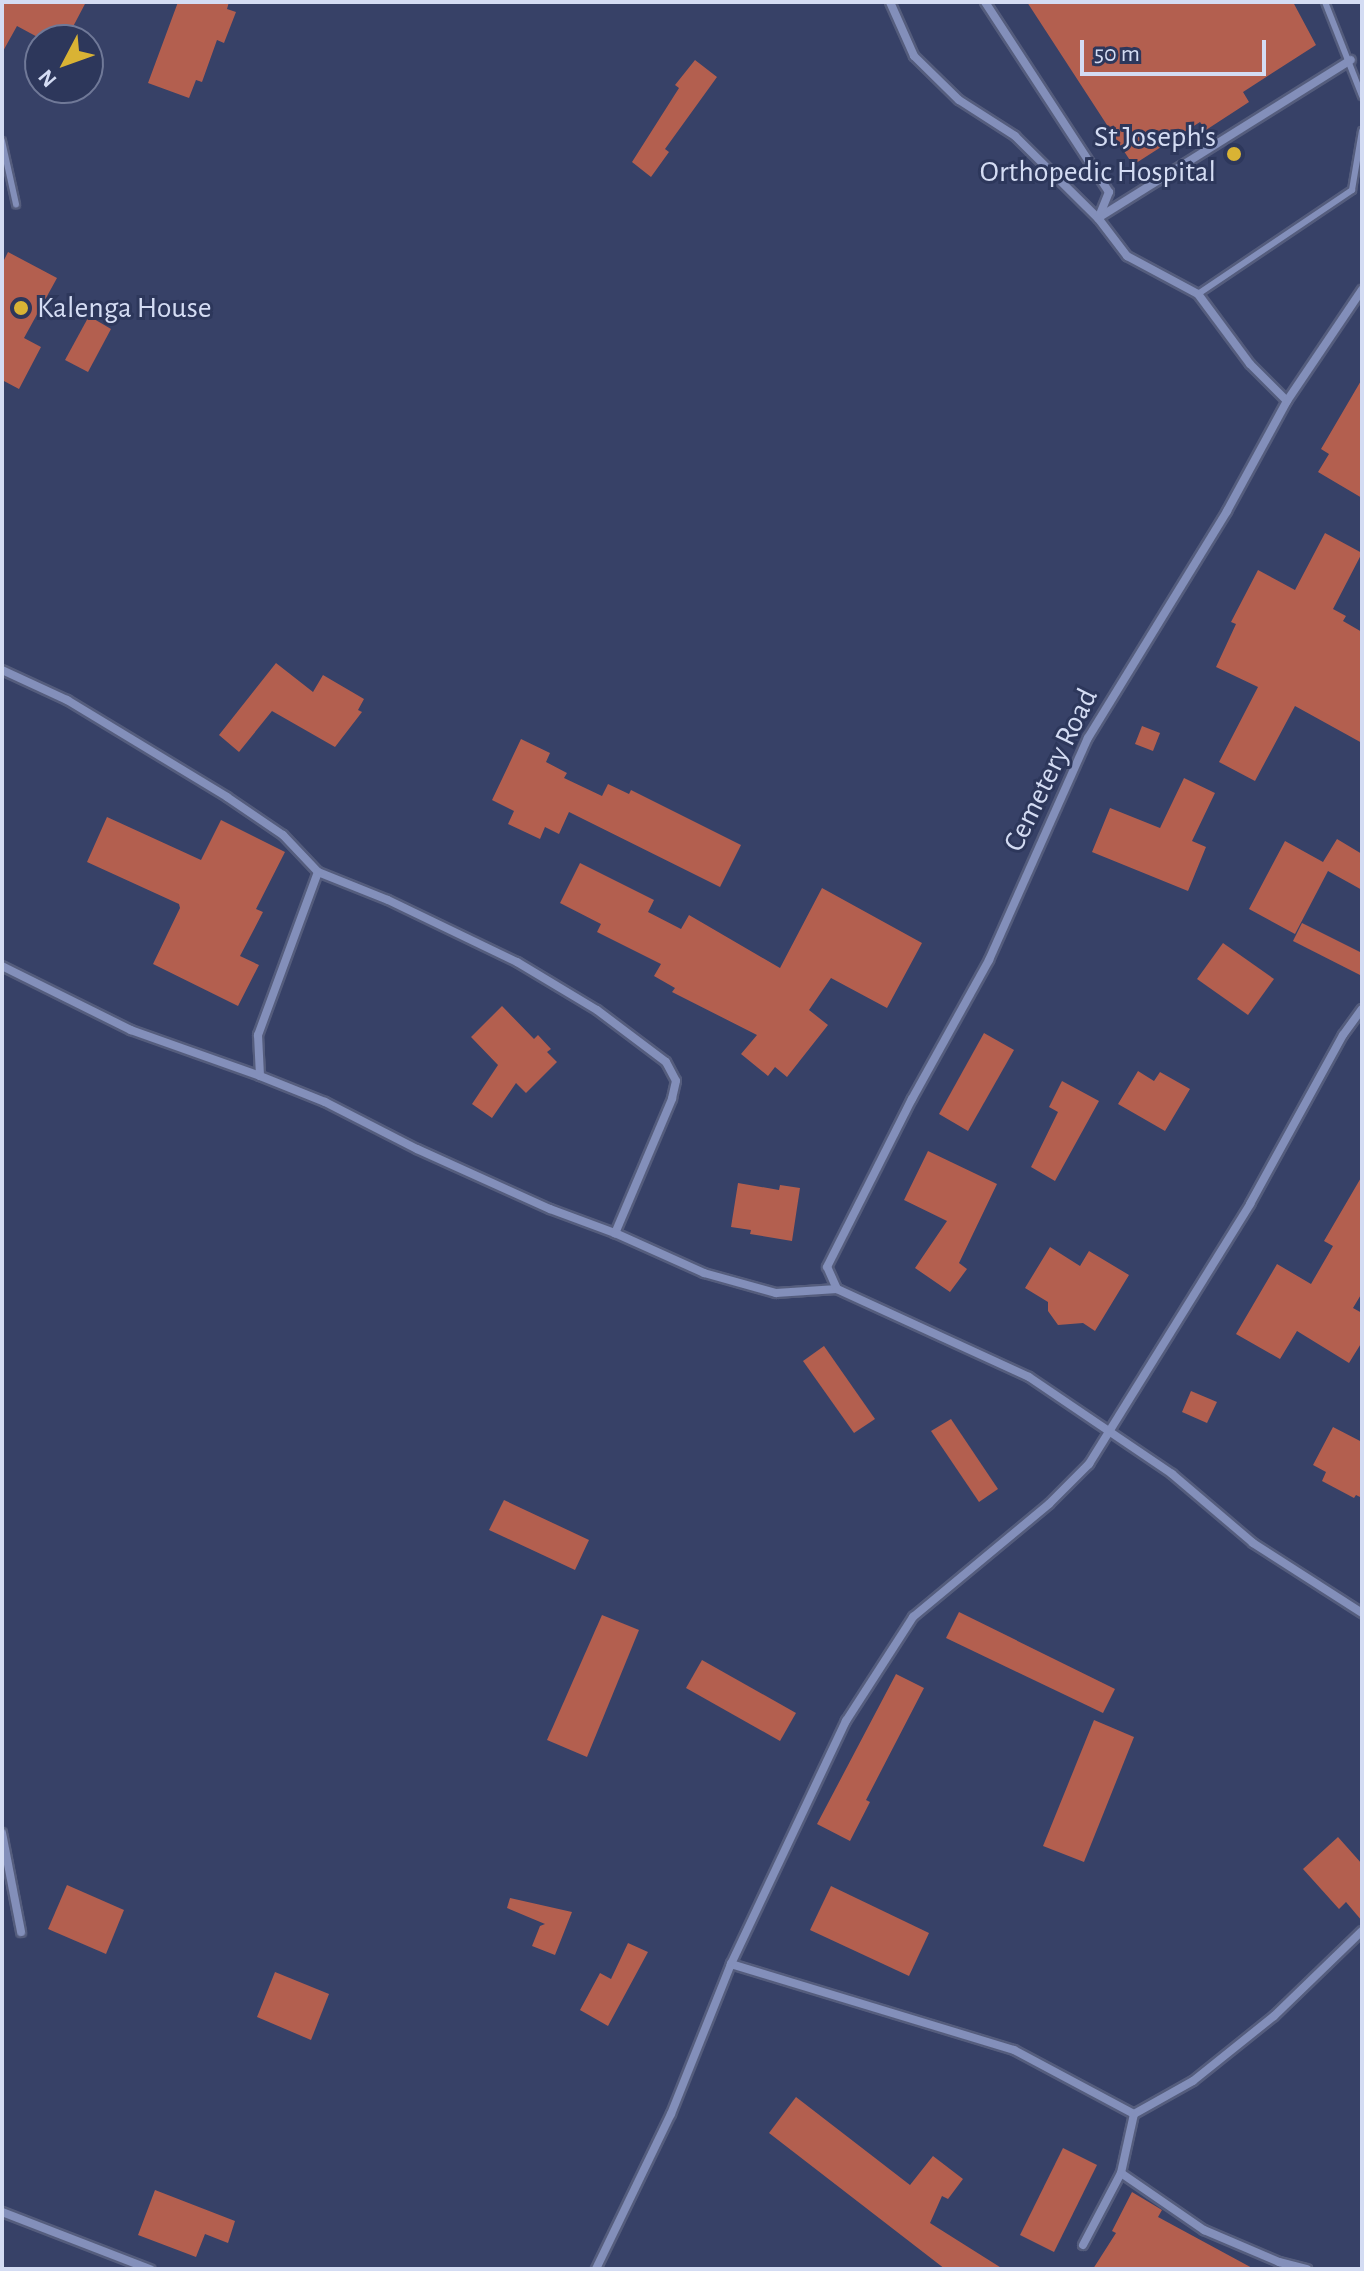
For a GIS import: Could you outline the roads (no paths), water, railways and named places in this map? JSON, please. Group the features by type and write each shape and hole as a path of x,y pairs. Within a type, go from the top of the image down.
{"street":[{"path":"890,2 914,56 959,100 1015,136 1098,218 1127,256 1198,294 1250,364 1287,401"},
{"path":"985,2 1109,192 1098,218"},
{"path":"1098,218 1351,60"},
{"name":"Cemetery Road","path":"837,1289 827,1267 912,1099 989,960 1088,738 1227,511 1287,401 1362,290"},
{"path":"2,670 67,700 227,797 283,835 318,872 388,900 517,962 597,1010 666,1062 676,1081 672,1099 615,1233"},
{"path":"260,1076 258,1035 318,872"},
{"path":"2,966 131,1030 325,1102 417,1149 704,1273 776,1293 837,1289 1029,1377 1172,1474 1253,1543 1362,1613"},
{"path":"596,2269 671,2114 731,1964 846,1721 913,1617 1049,1504 1089,1464 1250,1204 1343,1035 1362,1009"},
{"path":"2,1833 21,1932"},
{"path":"1083,2245 1121,2173 1134,2114 1193,2081 1274,2016 1362,1931"},
{"path":"731,1964 1014,2050 1134,2114"},
{"path":"1121,2173 1204,2230 1279,2262 1307,2269"},
{"path":"2,2212 150,2269"}],"lane":[{"path":"1325,2 1351,60 1362,96"},
{"path":"1198,294 1352,190 1362,131"},
{"path":"2,141 16,204"}],"place":[{"name":"St Joseph's Orthopedic Hospital","path":"1234,154"},
{"name":"Kalenga House","path":"21,308"}]}
